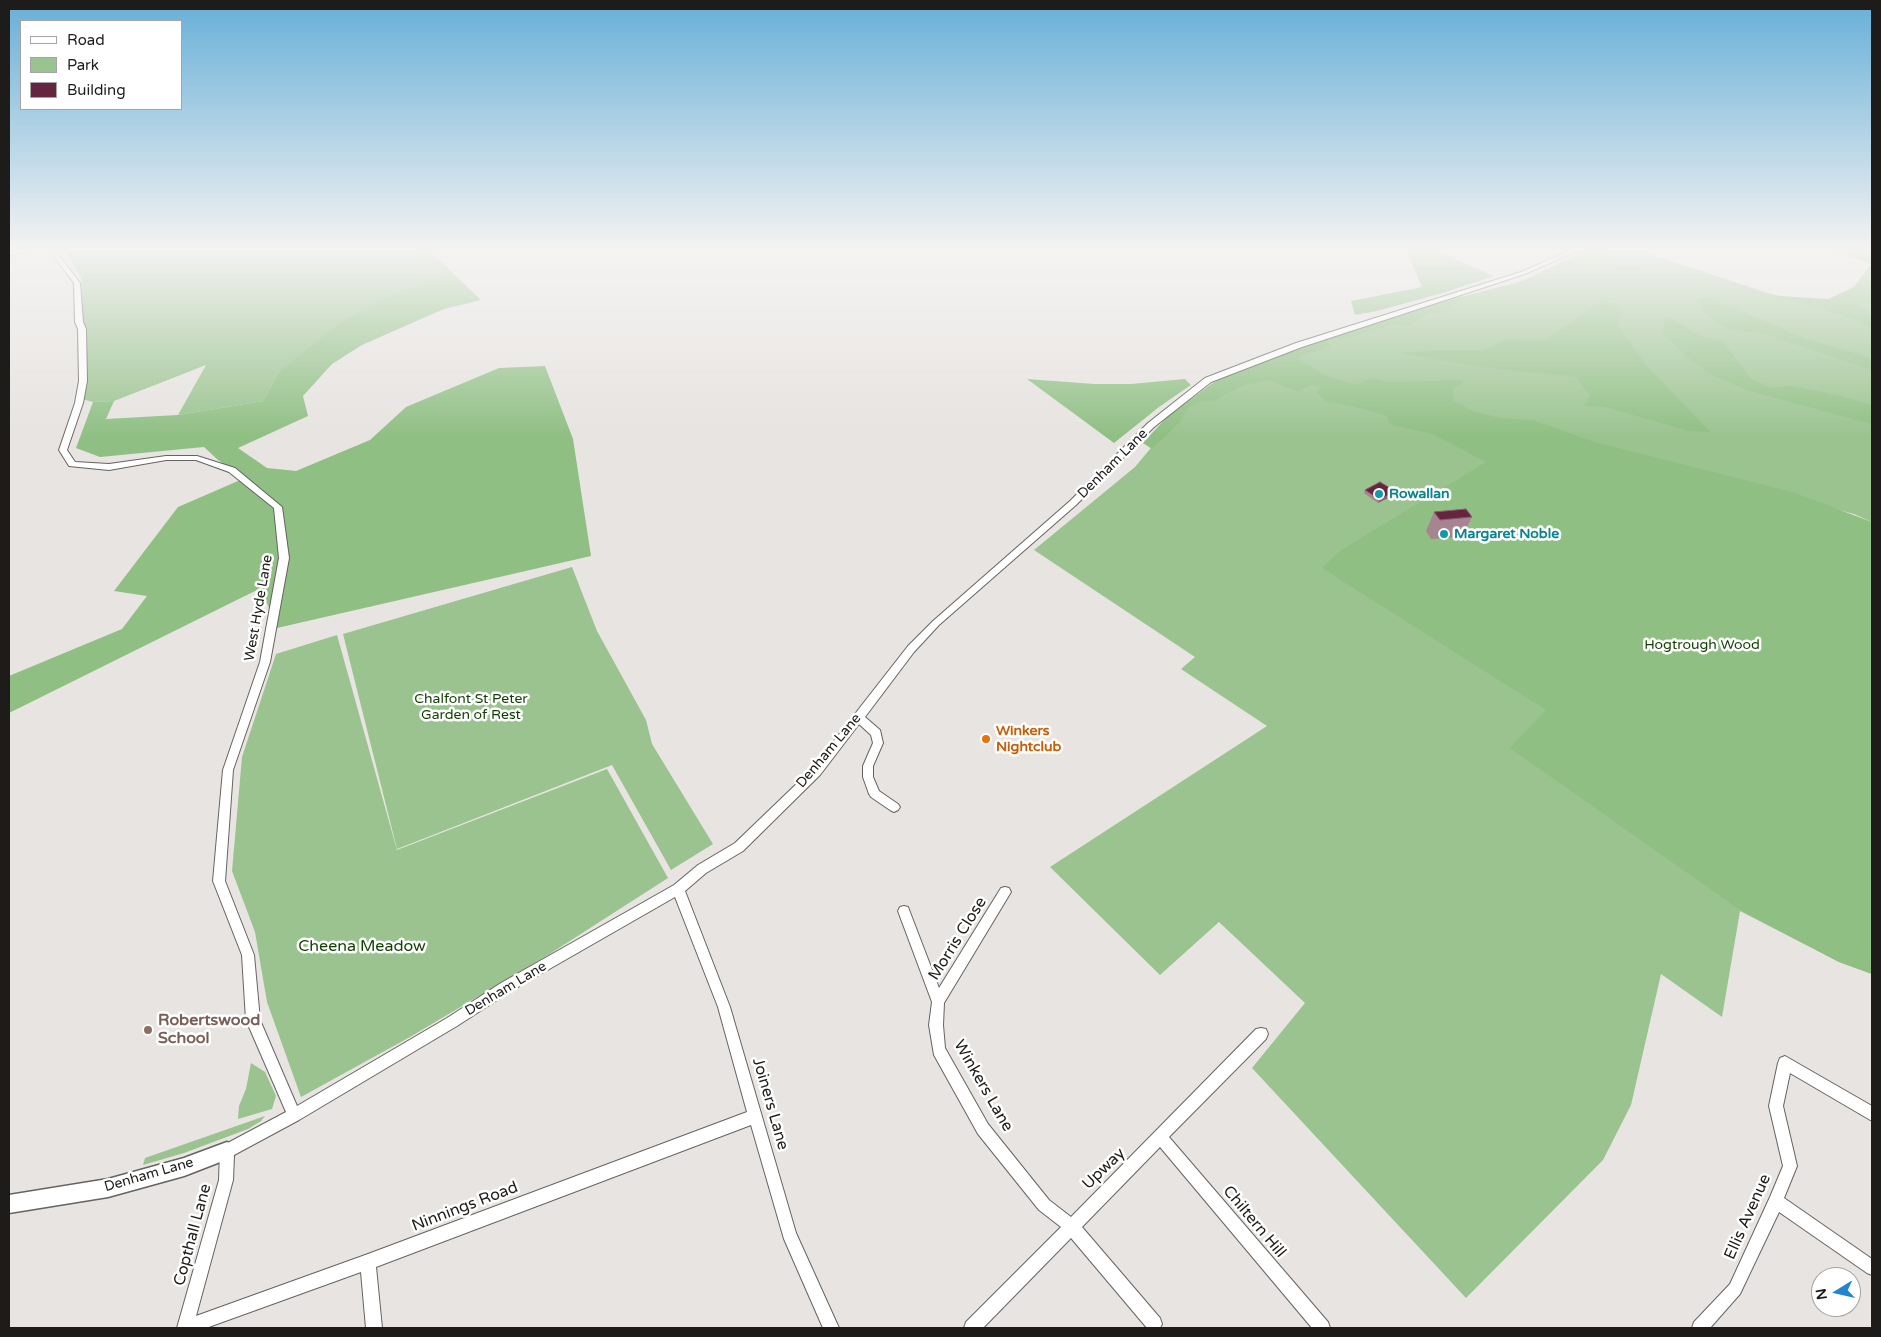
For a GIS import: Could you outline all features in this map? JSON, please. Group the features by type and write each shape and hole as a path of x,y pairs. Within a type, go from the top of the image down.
{"street":[{"name":"West Hyde Lane","path":"79,312 82,329 83,381 79,403 63,450 72,464 108,467 166,458 197,458 232,470 278,507 284,558 265,662 228,770 219,881 248,955 253,1020 294,1115"},
{"name":"Denham Lane","path":"9,1204 108,1188 184,1167 227,1151 294,1115 506,988 678,889 702,869 739,847 816,772 911,649 936,622 1073,503 1151,425 1208,380 1299,345 1400,312"},
{"path":"858,717 871,727 876,734 878,743 868,766 868,777 872,787 875,794 894,806"},
{"name":"Joiners Lane","path":"678,889 724,1007 789,1234 831,1328"},
{"name":"Morris Close","path":"938,1002 1005,892"},
{"name":"Winkers Lane","path":"904,911 938,1002 936,1025 939,1050 983,1129 1044,1205 1071,1226 1154,1324"},
{"name":"Upway","path":"972,1328 1262,1034"},
{"name":"Ellis Avenue","path":"1700,1328 1734,1289 1776,1201 1790,1166 1776,1106 1785,1063 1872,1114"},
{"name":"Ninnings Road","path":"185,1328 368,1262 756,1116"},
{"name":"Chiltern Hill","path":"1160,1138 1322,1328"},
{"name":"Copthall Lane","path":"185,1328 226,1180 227,1151"},
{"path":"1776,1201 1872,1268"},
{"path":"368,1262 374,1328"}],"green space":[{"path":"83,312 365,312 278,373 263,401 178,415 206,365 114,401 93,402 82,399"},
{"path":"359,312 436,312 362,345 332,364 303,396 308,416 238,448 267,468 296,471 370,440 406,407 499,368 545,366 573,439 591,556 277,628 261,588 9,713 9,676 122,629 147,596 114,591 178,507 245,478 218,460 204,447 100,457 76,448 93,402 114,401 106,419 178,415 263,401 278,373 340,323"},
{"path":"1354,312 1369,312 1355,315"},
{"path":"1402,312 1872,312 1872,522 1854,514 1832,508 1872,974 1839,962 1740,911 1722,1017 1661,974 1631,1105 1603,1160 1466,1298 1252,1068 1305,1003 1219,922 1160,975 1050,867 1267,726 1181,669 1195,657 1034,550 1135,467 1186,406 1215,383 1292,370 1283,349"},
{"path":"1409,312 1445,312 1430,313 1407,326 1393,324 1363,334 1335,340 1331,336"},
{"path":"1586,312 1621,312 1617,325 1647,366 1710,432 1689,431 1605,407 1585,406 1590,395 1576,377 1483,367 1398,353 1442,350 1482,351 1506,339 1545,340"},
{"path":"1705,312 1744,312 1807,339 1872,358 1872,370 1762,333 1733,331 1722,326"},
{"path":"1832,312 1870,312 1872,314 1872,328"},
{"path":"1665,317 1678,322 1700,336 1722,341 1751,379 1771,388 1791,386 1838,395 1872,405 1872,424 1749,391 1712,375 1691,360 1662,333"},
{"name":"Hogtrough Wood","path":"1326,339 1330,347 1302,355 1298,359 1327,376 1349,383 1360,384 1370,378 1385,382 1462,380 1463,382 1453,389 1454,401 1473,411 1500,418 1533,420 1594,442 1792,492 1872,522 1872,974 1839,962 1740,910 1510,748 1546,710 1322,568 1343,549 1486,462 1433,434 1396,426 1388,422 1387,416 1325,401 1317,393 1320,387 1312,385 1297,391 1267,380 1239,387 1214,401 1199,402 1188,408 1179,423 1152,449 1143,443 1167,417 1214,382 1247,367"},
{"path":"1027,379 1094,384 1131,384 1185,379 1191,385 1159,407 1114,443"},
{"name":"Chalfont St Peter Garden of Rest","path":"572,567 597,631 646,720 652,744 713,844 671,870 612,765 397,849 343,634"},
{"name":"Cheena Meadow","path":"337,635 397,850 607,769 668,878 548,955 410,1037 301,1097 267,1002 255,932 232,871 242,757 276,654"},
{"path":"251,1063 265,1072 276,1096 272,1109 238,1119 239,1106 246,1089"},
{"path":"265,1116 261,1121 248,1129 184,1153 143,1165 145,1158"}],"building":[{"name":"Rowallan","path":"1380,482 1395,491 1380,500 1365,490"},
{"path":"1466,509 1472,517 1440,520 1434,512"}],"place":[{"name":"Rowallan","path":"1379,494"},
{"name":"Margaret Noble","path":"1444,534"},
{"name":"Winkers Nightclub","path":"986,739"},
{"name":"Robertswood School","path":"148,1030"}]}
